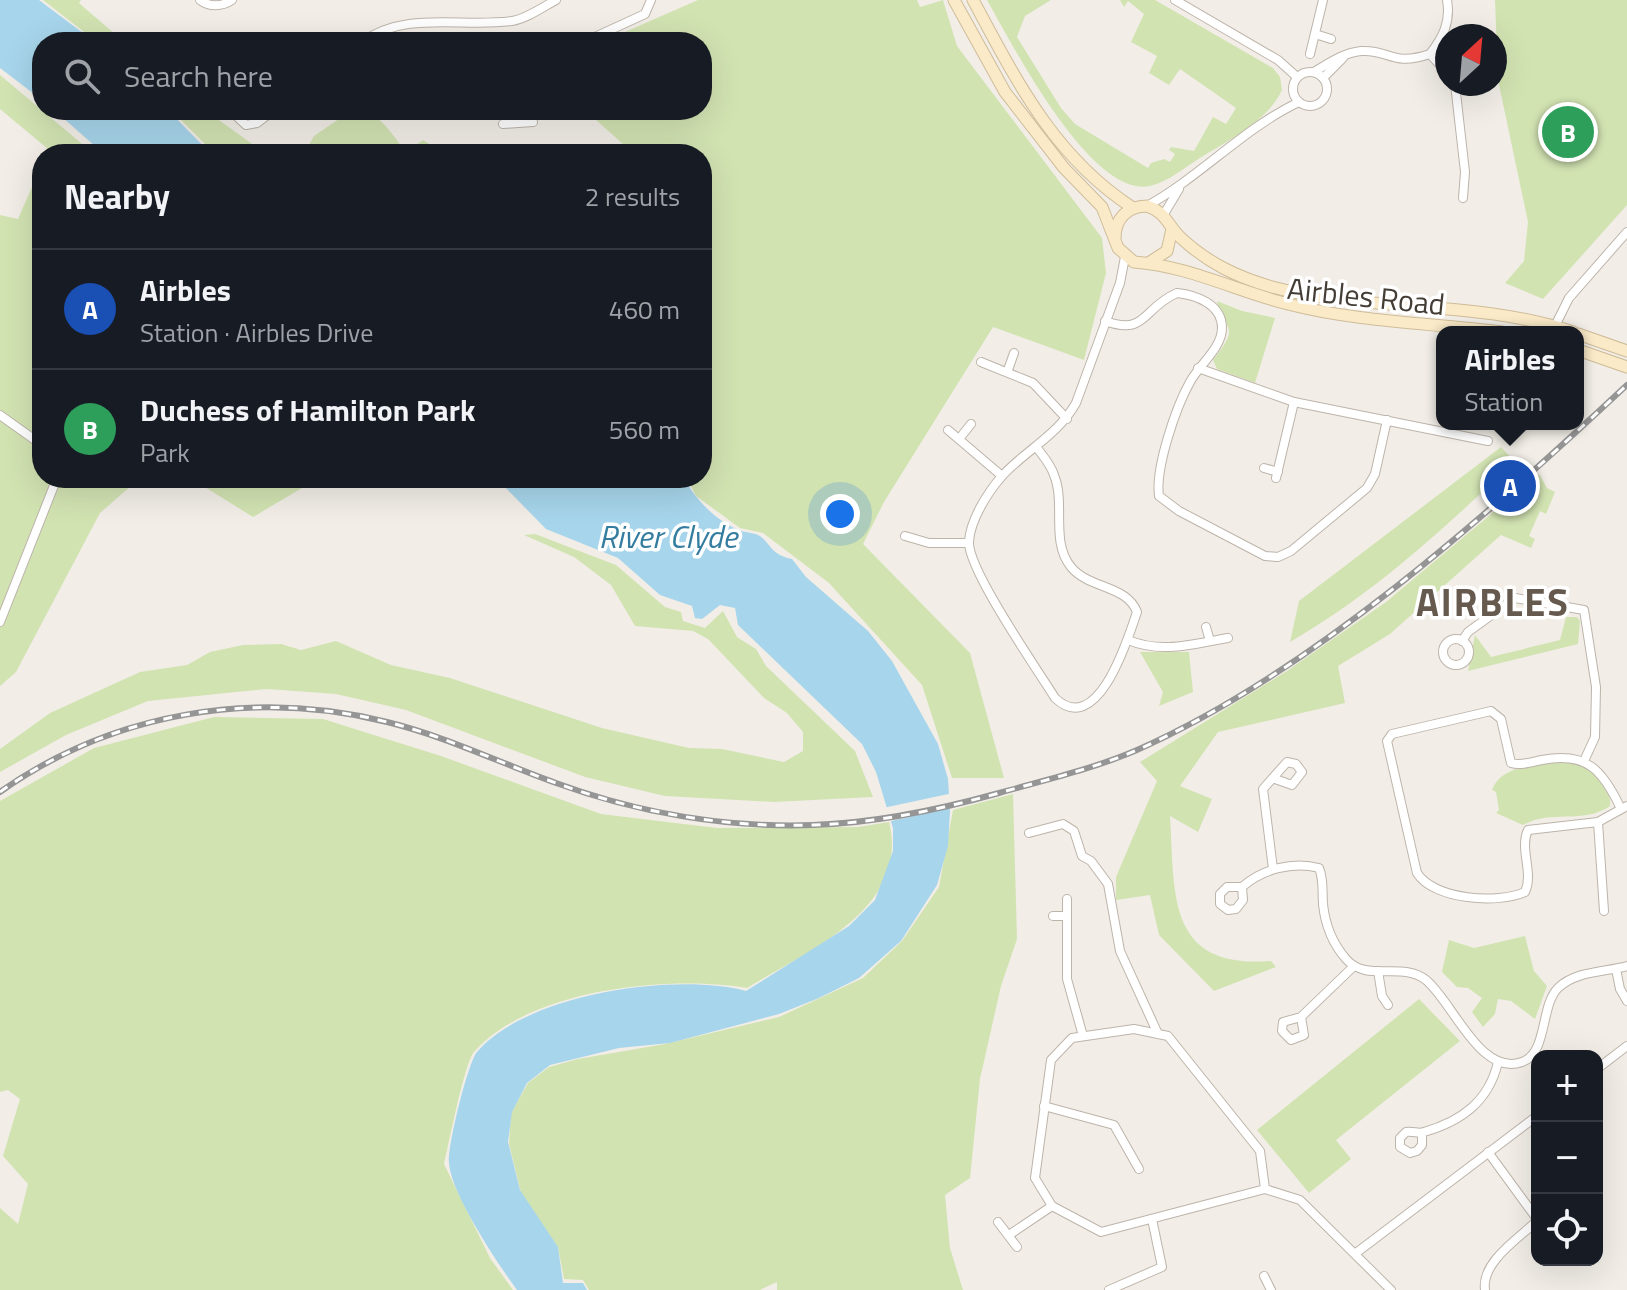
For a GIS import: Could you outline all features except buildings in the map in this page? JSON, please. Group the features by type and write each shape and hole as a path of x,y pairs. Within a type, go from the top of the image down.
{"main road":[{"path":"954,0 1005,92 1064,168 1102,207 1115,241 1130,260"},
{"path":"973,0 1030,106 1061,146 1101,187 1133,208"},
{"path":"1115,241 1118,220 1133,208 1147,206 1164,214"},
{"name":"Airbles Road","path":"1164,214 1172,229 1215,265 1273,287 1329,299 1463,307 1541,326"},
{"path":"1148,263 1167,251 1172,229"},
{"name":"Airbles Road","path":"1130,260 1198,273 1243,291 1331,313 1448,326"},
{"name":"Airbles Road","path":"1584,336 1624,349"},
{"path":"1584,352 1627,367"}],"street":[{"path":"200,0 206,5 232,0"},
{"path":"375,32 438,20 514,21 556,0"},
{"path":"606,32 645,14 651,0"},
{"path":"1175,0 1278,60 1297,77 1319,75 1347,55 1361,51 1405,61 1430,54 1444,33 1449,15 1447,0"},
{"path":"1310,54 1323,0"},
{"path":"1315,34 1331,39"},
{"path":"1430,54 1435,60"},
{"path":"1293,92 1299,102 1310,106 1322,101 1327,87 1319,75"},
{"path":"1278,112 1293,92 1297,77"},
{"path":"1456,96 1465,172 1463,198"},
{"path":"1147,206 1179,188 1278,112 1299,102"},
{"path":"241,120 246,125 261,120"},
{"path":"503,124 533,122"},
{"path":"1164,214 1179,188"},
{"path":"1555,326 1569,298 1627,232"},
{"path":"1037,448 1054,474 1061,545 1070,566 1085,580 1126,596 1137,612 1128,640 1098,699 1077,709 1064,707 1055,698 996,601 969,543 975,520 1002,476 1067,419 1130,260"},
{"path":"1105,321 1126,328 1135,325 1164,298 1177,293 1208,302 1219,315 1222,329 1218,342 1188,384 1162,463 1159,496 1179,511 1265,556 1278,557 1291,551 1367,488 1375,474 1387,420"},
{"path":"1008,370 1014,353"},
{"path":"981,362 1008,370 1033,383 1067,419"},
{"path":"1198,368 1294,402 1488,441"},
{"path":"1264,468 1277,475 1294,402"},
{"path":"0,415 32,438"},
{"path":"959,439 971,424"},
{"path":"948,430 1002,476"},
{"path":"0,622 53,488"},
{"path":"920,541 924,528"},
{"path":"905,536 920,541 969,543"},
{"path":"1462,641 1468,632 1515,598 1586,613 1596,687 1595,737 1584,761"},
{"path":"1206,627 1210,641"},
{"path":"1128,640 1147,648 1179,648 1228,638"},
{"path":"1491,711 1501,719 1507,755 1514,764 1566,755 1584,761 1624,807 1598,822 1528,830 1524,840 1529,885 1522,895 1476,900 1434,887 1417,873 1387,741 1392,734 1491,711"},
{"path":"1273,869 1263,789 1265,783 1275,779"},
{"path":"1598,822 1604,911"},
{"path":"1029,833 1063,824 1074,831 1082,856 1102,873 1108,884 1120,951 1158,1034"},
{"path":"1242,887 1255,876 1273,869 1319,868 1327,925 1337,948 1361,971 1407,972 1426,980 1483,1054 1498,1062 1519,1063 1532,1055 1547,1006 1558,987 1578,976 1627,966"},
{"path":"1067,899 1067,979 1083,1036"},
{"path":"1053,916 1067,916"},
{"path":"1301,1017 1354,966"},
{"path":"1616,969 1627,1000"},
{"path":"1378,971 1382,996 1388,1005"},
{"path":"1265,1189 1260,1151 1168,1036 1134,1029 1072,1038 1051,1060 1035,1178 1052,1206 1101,1232 1265,1189 1300,1200 1391,1290"},
{"path":"1603,1064 1627,1046"},
{"path":"1422,1134 1461,1117 1481,1102 1493,1083 1498,1062"},
{"path":"1044,1106 1114,1125 1139,1169"},
{"path":"1356,1253 1531,1120"},
{"path":"1488,1152 1531,1212"},
{"path":"1009,1235 1052,1206"},
{"path":"1109,1290 1162,1267 1152,1219"},
{"path":"998,1222 1017,1247"},
{"path":"1485,1290 1484,1282 1494,1261 1531,1226"},
{"path":"1264,1276 1271,1290"}],"green space":[{"path":"43,0 81,0 79,3 112,32 84,32"},
{"path":"698,0 917,0 920,7 943,0 957,46 1102,238 1106,273 1084,360 993,327 884,502 863,544 970,653 1004,778 952,778 922,685 829,583 763,533 740,528 696,496 692,488 712,488 712,144 623,144 596,120 712,120 712,32 625,32"},
{"path":"987,0 1051,0 1025,16 1017,37 1061,108 1075,124 1148,168 1151,163 1164,159 1170,162 1175,154 1169,150 1171,147 1194,151 1213,117 1226,124 1236,108 1180,69 1169,85 1149,73 1157,56 1131,42 1144,14 1128,1 1124,7 1120,0 1155,0 1273,68 1280,77 1282,90 1268,110 1248,128 1170,177 1150,186 1127,183 1103,168 1055,114"},
{"path":"1495,0 1627,0 1627,205 1543,299 1505,283 1524,261 1528,222 1501,96 1507,96 1507,24 1496,24"},
{"path":"0,75 32,102 32,120 54,120 82,144 42,144 0,109"},
{"path":"181,120 219,120 252,144 205,144"},
{"path":"337,120 379,120 400,144 310,144 314,136"},
{"path":"32,187 32,488 129,488 100,513 16,672 0,686 0,215 18,219"},
{"path":"1217,301 1242,311 1275,318 1255,383 1217,369 1213,360 1229,333"},
{"path":"1501,447 1515,462 1381,580 1290,642 1299,601"},
{"path":"1539,474 1547,488 1555,492 1546,514 1540,511 1529,536 1535,539 1531,548 1501,535 1390,634 1338,666 1345,703 1218,732 1180,786 1212,799 1198,832 1170,816 1176,899 1183,921 1194,939 1212,953 1237,960 1271,961 1276,967 1214,991 1159,935 1150,895 1116,900 1116,877 1157,781 1140,762 1287,671 1386,602"},
{"path":"206,488 302,488 253,517"},
{"path":"535,534 616,565 665,607 681,612 683,621 705,628 723,611 737,637 756,649 766,666 855,751 873,797 774,802 665,796 585,777 406,710 336,694 267,689 148,701 66,735 0,772 0,749 50,713 140,672 187,665 210,652 243,645 281,644 301,650 336,641 391,665 450,678 602,728 689,748 722,749 784,762 803,751 803,732 787,713 764,698 708,639 693,631 635,626 611,585 574,557 524,535"},
{"path":"1566,617 1577,617 1580,621 1578,644 1468,671 1475,635 1491,657 1560,640"},
{"path":"1140,652 1189,652 1193,692 1159,706 1163,692"},
{"path":"214,717 323,719 441,756 601,814 717,828 858,827 889,822 892,853 884,880 869,903 848,924 824,943 747,988 679,984 602,992 529,1014 498,1031 474,1052 461,1087 444,1164 490,1258 513,1290 0,1290 0,1208 18,1224 28,1184 3,1156 20,1099 8,1090 0,1092 0,801 94,748"},
{"path":"1570,761 1598,778 1607,791 1610,806 1589,815 1545,818 1523,825 1496,813 1499,810 1496,792 1492,790 1504,774 1525,766"},
{"path":"1013,794 1017,939 1001,986 980,1079 970,1178 945,1195 950,1248 963,1290 777,1290 777,1282 760,1290 589,1290 583,1280 564,1279 558,1247 521,1193 509,1144 511,1113 528,1083 549,1067 578,1059 665,1044 779,1017 863,978 902,941 939,887 953,810"},
{"path":"1525,936 1534,971 1547,986 1535,1019 1511,1001 1498,999 1495,1014 1483,1027 1472,1012 1482,998 1468,988 1457,987 1442,972 1449,940 1474,948"},
{"path":"1419,999 1460,1041 1336,1140 1351,1159 1309,1193 1257,1130"}],"water":[{"path":"0,0 39,0 82,32 32,32 32,92 0,68"},
{"path":"65,120 178,120 201,144 93,144"},
{"name":"River Clyde","path":"506,488 690,488 714,515 730,526 758,535 779,554 792,559 806,577 868,631 892,661 938,744 948,779 950,811 948,846 937,885 901,941 859,978 779,1014 670,1043 619,1048 550,1065 527,1083 512,1112 508,1142 520,1190 558,1247 563,1283 583,1283 587,1290 517,1290 458,1192 449,1154 464,1088 477,1052 500,1032 530,1015 603,993 681,984 746,991 849,926 875,900 893,851 893,828 876,772 862,744 738,625 735,608 720,605 702,619 695,618 692,606 660,595 618,558 546,529"}],"pier":[{"path":"953,793 954,807 887,822 883,808"}],"railway":[{"path":"1584,424 1627,385"},
{"path":"0,792 44,765 89,743 137,726 186,715 236,709 286,708 337,712 387,722 451,742 587,794 683,816 781,825 837,824 907,815 1086,769 1137,750 1202,718 1332,635 1395,587 1457,537 1578,430"}],"place":[{"name":"Duchess of Hamilton Park","path":"1568,132"},
{"name":"Airbles","path":"1510,486"}],"district":[{"name":"AIRBLES","path":"1493,603"}]}
